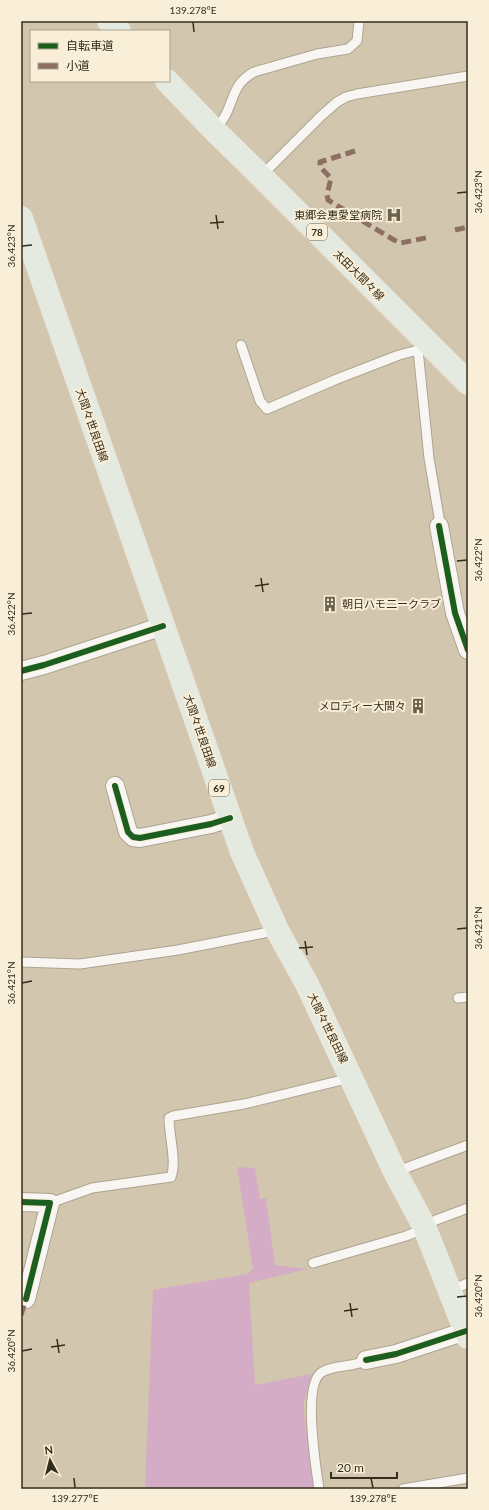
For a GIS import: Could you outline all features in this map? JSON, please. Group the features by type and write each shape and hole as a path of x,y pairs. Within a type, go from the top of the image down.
{"main road":[{"path":"110,21 118,30"},
{"name":"太田大間々線","path":"168,82 261,176 422,346 468,383"},
{"name":"大間々世良田線","path":"21,218 242,852 277,930 307,984 395,1172 459,1286 467,1334"}],"street":[{"path":"439,526 455,613 468,650"},
{"path":"21,671 44,665 163,626"},
{"path":"114,786 128,832 133,837 140,838 211,824 230,818"},
{"path":"21,1202 50,1203 26,1299"},
{"path":"366,1360 396,1354 467,1334"}],"lane":[{"path":"214,130 226,113 235,89 248,75 317,54 348,49 357,41 359,21"},
{"path":"261,176 321,116 337,102 346,97 468,76"},
{"path":"241,345 260,400 267,409 337,379 422,346 429,458 439,517 439,526"},
{"path":"21,962 80,964 106,961 178,950 277,930"},
{"path":"458,998 468,996"},
{"path":"50,1203 92,1188 170,1177 174,1170 169,1118 173,1116 244,1104 342,1080 353,1080"},
{"path":"395,1172 468,1145"},
{"path":"313,1263 406,1236 436,1220 468,1208"},
{"path":"319,1489 313,1442 311,1403 316,1381 320,1373 326,1370 361,1363 366,1360"},
{"path":"403,1489 468,1478"}],"shaded area":[{"path":"237,1167 255,1168 260,1199 266,1198 275,1265 307,1269 249,1283 255,1385 312,1374 304,1402 304,1413 315,1489 210,1489 145,1487 153,1290 247,1274 253,1269"}],"marked path":[{"path":"355,151 320,162 320,167 331,178 327,195 328,200 401,243 430,237"},
{"path":"455,230 468,227"},
{"path":"21,1315 26,1299"}],"cycle path":[{"path":"439,526 455,613 468,650"},
{"path":"21,671 44,665 163,626"},
{"path":"115,786 128,832 133,837 140,838 211,824 230,818"},
{"path":"21,1202 50,1203 26,1299"},
{"path":"366,1360 396,1354 466,1331"}],"place":[{"name":"東郷会恵愛堂病院","path":"394,215"},
{"name":"朝日ハモ二ークラブ","path":"330,604"},
{"name":"メロディー大間々","path":"418,706"}]}
